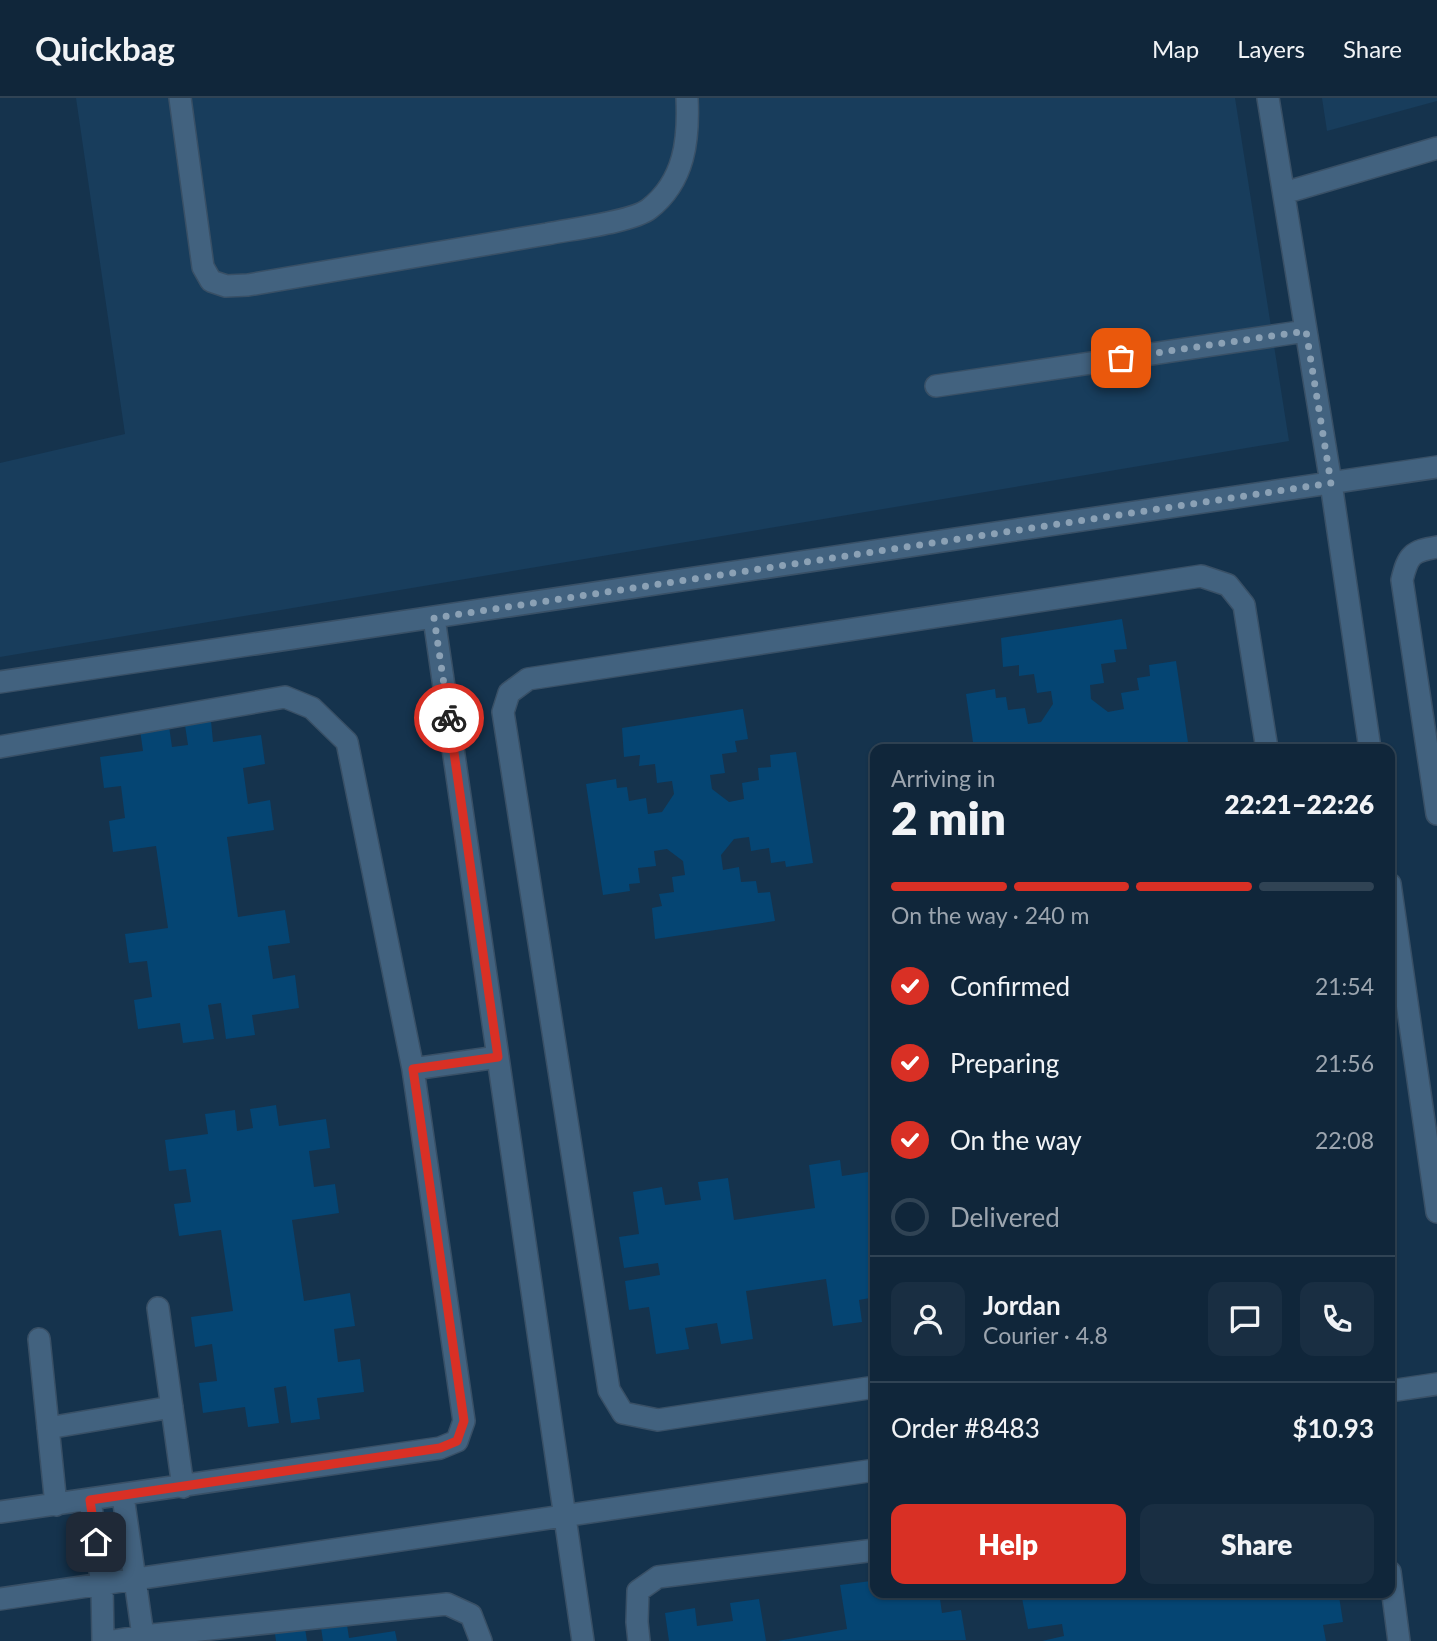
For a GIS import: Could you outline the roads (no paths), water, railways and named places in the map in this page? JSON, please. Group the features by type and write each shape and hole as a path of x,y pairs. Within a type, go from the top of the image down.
{"street":[{"path":"180,98 203,267 211,281 226,286 248,285 496,243 615,221 648,210 666,192 682,164 688,133 687,98"},
{"path":"1268,98 1331,483 1369,744"},
{"path":"1284,193 1437,148"},
{"path":"936,386 1306,331"},
{"path":"0,682 1437,467"},
{"path":"1437,547 1417,550 1406,563 1402,580 1437,814"},
{"path":"870,1388 658,1420 623,1413 610,1390 503,712 509,693 528,679 1201,576 1227,585 1244,605 1266,744"},
{"path":"434,618 583,1641"},
{"path":"0,747 285,697 312,708 347,742 413,1069 464,1421 457,1441 440,1448 0,1512"},
{"path":"1395,943 1437,1212"},
{"path":"413,1069 498,1057"},
{"path":"158,1308 183,1487"},
{"path":"39,1339 56,1505"},
{"path":"1395,1390 1437,1384"},
{"path":"48,1429 172,1407"},
{"path":"0,1600 870,1471"},
{"path":"123,1496 143,1636"},
{"path":"90,1500 102,1585 103,1641"},
{"path":"639,1641 638,1591 658,1577 870,1551"},
{"path":"1393,1598 1399,1641"},
{"path":"113,1641 447,1604 471,1615 481,1641"}]}
